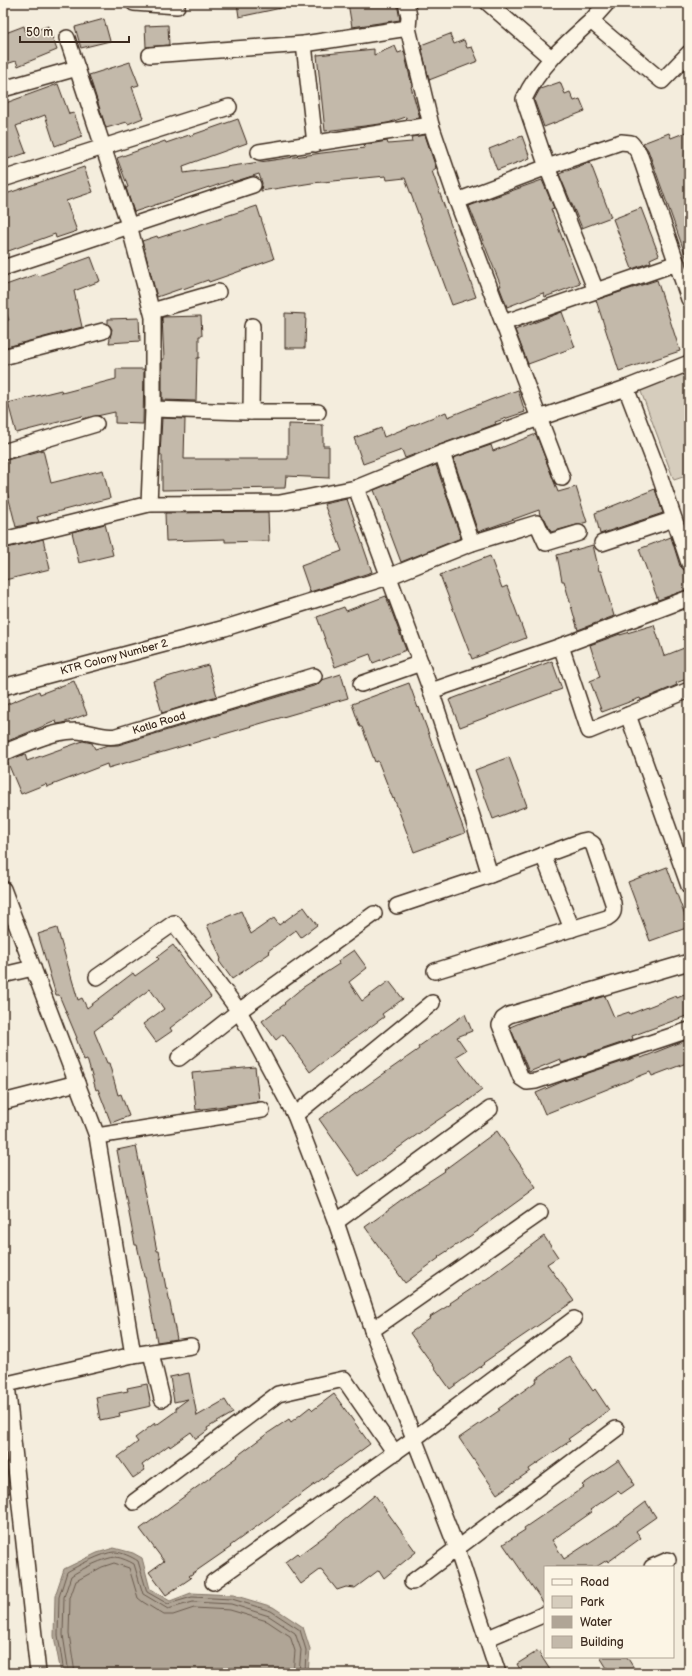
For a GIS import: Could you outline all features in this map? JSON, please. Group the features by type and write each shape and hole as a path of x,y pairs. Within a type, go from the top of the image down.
{"street":[{"path":"134,3 177,6"},
{"path":"406,3 409,16 408,28 431,125 457,201 562,478"},
{"path":"488,3 551,58"},
{"path":"596,291 547,167 524,99 529,88 551,58 591,21 607,3"},
{"path":"591,21 662,80 689,53"},
{"path":"150,55 304,44 408,28"},
{"path":"67,38 129,225 152,311 153,409 149,504"},
{"path":"304,44 315,144"},
{"path":"3,89 77,68"},
{"path":"3,179 229,107"},
{"path":"259,152 431,125"},
{"path":"457,201 547,167 622,142 631,143 639,152 689,299"},
{"path":"3,268 253,185"},
{"path":"503,323 676,262"},
{"path":"152,311 218,292"},
{"path":"251,412 252,326"},
{"path":"3,357 103,331"},
{"path":"3,540 149,504 280,503 356,488 442,453 626,388 689,363"},
{"path":"626,388 689,562"},
{"path":"153,409 251,412 318,412"},
{"path":"3,452 96,424"},
{"path":"442,453 472,543"},
{"path":"356,488 431,691 490,875"},
{"path":"602,543 674,520"},
{"name":"KTR Colony Number 2","path":"3,687 225,628 388,577 472,543 537,523 546,543 579,533"},
{"path":"431,691 561,646 689,598"},
{"path":"561,646 589,731 689,690"},
{"path":"361,684 420,663"},
{"name":"Katla Road","path":"3,753 52,734 74,731 92,733 103,737 116,736 314,676"},
{"path":"628,715 689,886"},
{"path":"397,906 490,875 582,841 587,840 593,844 614,903 613,914 607,918 435,971"},
{"path":"543,855 572,929"},
{"path":"4,894 97,1136 133,1355"},
{"path":"179,1058 240,1011 374,914"},
{"path":"97,977 174,923 240,1011 295,1115 336,1222 372,1330 457,1549 498,1673"},
{"path":"689,962 509,1015 503,1019 500,1025 521,1078 527,1082 536,1081 689,1030"},
{"path":"3,975 33,968"},
{"path":"295,1115 432,1003"},
{"path":"3,1102 77,1083"},
{"path":"336,1222 490,1109"},
{"path":"97,1136 262,1110"},
{"path":"372,1330 540,1213"},
{"path":"213,1582 395,1453 574,1318"},
{"path":"38,1673 5,1384 133,1355 191,1346"},
{"path":"151,1353 162,1399"},
{"path":"134,1502 278,1394 344,1379 395,1453"},
{"path":"412,1582 616,1430"},
{"path":"654,1566 668,1560"},
{"path":"486,1639 544,1614"}],"green space":[{"path":"689,371 689,475 674,480 640,389"}],"water":[{"path":"114,1548 133,1553 142,1558 150,1589 170,1601 191,1593 233,1595 273,1607 303,1627 310,1649 308,1673 61,1673 54,1636 55,1596 64,1569 97,1553"}],"building":[{"path":"237,3 281,3 281,8 239,17"},
{"path":"348,3 397,3 400,20 352,27"},
{"path":"104,19 110,41 81,48 75,27"},
{"path":"168,25 169,45 146,47 145,26"},
{"path":"24,26 26,34 48,26 57,50 18,66 16,61 3,65 3,34"},
{"path":"450,34 454,44 464,40 467,48 472,47 478,61 429,80 421,45"},
{"path":"395,46 398,53 404,51 411,87 420,118 407,120 406,117 388,123 325,131 317,55 374,49 374,55"},
{"path":"130,62 139,85 132,87 143,118 128,124 127,122 106,128 89,75"},
{"path":"560,82 565,94 570,92 574,101 580,99 585,111 544,127 534,100 540,89"},
{"path":"58,84 69,114 74,113 82,136 55,146 45,115 16,126 26,153 8,159 3,145 3,104"},
{"path":"238,119 247,143 183,166 184,173 365,148 364,145 387,141 388,144 412,142 411,137 425,135 436,168 432,171 476,297 452,305 405,178 387,180 386,176 312,183 261,191 262,183 259,174 233,182 232,180 134,212 126,188 128,187 117,158 165,141 166,143"},
{"path":"689,131 688,262 648,150 643,143 669,133 671,138"},
{"path":"522,136 530,158 497,170 489,149"},
{"path":"590,162 611,217 582,228 559,174"},
{"path":"84,167 93,192 66,201 77,231 56,238 55,234 3,253 3,195"},
{"path":"542,180 554,208 551,209 580,284 545,297 543,293 507,307 499,286 501,286 469,206"},
{"path":"257,206 274,259 209,282 208,280 157,297 142,241 157,236 158,238"},
{"path":"641,208 659,255 650,259 651,262 632,269 613,219"},
{"path":"91,257 100,281 74,291 82,327 3,348 3,321 9,320 3,304 3,286 37,274 38,276"},
{"path":"657,280 680,351 619,371 596,300"},
{"path":"562,312 575,347 528,364 515,330"},
{"path":"285,313 306,314 305,348 285,348"},
{"path":"201,316 202,336 199,336 196,401 162,400 162,359 164,359 162,317"},
{"path":"139,318 140,341 109,343 112,329 108,324 108,319"},
{"path":"116,369 144,369 143,424 115,423 115,412 83,419 82,416 16,433 8,403 61,390 62,393 116,379"},
{"path":"518,390 525,412 495,422 496,424 405,458 402,450 363,464 354,438 381,428 384,437 446,412 448,417"},
{"path":"162,418 185,419 184,459 288,459 288,424 323,425 323,446 329,446 329,478 286,476 285,488 162,490 162,455 160,455"},
{"path":"536,434 558,492 576,487 587,522 551,532 545,519 540,515 539,510 478,532 453,458 491,445 493,451"},
{"path":"43,450 51,483 103,470 110,498 37,517 39,522 16,527 3,476 3,461"},
{"path":"436,465 461,538 401,562 374,490"},
{"path":"655,489 663,513 600,534 595,513"},
{"path":"347,499 372,572 310,592 301,566 342,551 324,504"},
{"path":"268,512 269,541 225,542 225,539 166,541 165,513"},
{"path":"105,524 113,555 79,563 72,532"},
{"path":"671,537 680,566 687,572 689,577 689,589 658,600 639,549"},
{"path":"43,539 50,569 5,580 3,570 3,549"},
{"path":"593,545 599,571 601,571 614,616 578,630 564,581 562,581 557,555"},
{"path":"490,556 502,588 507,586 526,638 472,659 440,575"},
{"path":"386,596 406,650 373,663 370,654 335,667 317,617 344,607 346,611"},
{"path":"654,625 664,656 689,646 689,678 676,683 677,685 641,700 640,698 602,712 590,681 600,677 590,645 620,634"},
{"path":"552,661 562,689 460,727 449,700"},
{"path":"208,665 217,696 162,713 153,681"},
{"path":"341,674 348,698 108,768 107,764 47,787 46,784 21,794 7,761 25,754 27,761 83,741 92,743 95,749 108,745 118,745 317,685 322,680"},
{"path":"74,681 87,714 63,723 57,724 56,721 3,743 3,706 39,691 40,694"},
{"path":"409,683 465,833 414,852 394,798 393,799 378,761 375,762 352,704"},
{"path":"509,757 527,806 493,819 475,770"},
{"path":"667,867 689,927 650,941 628,882"},
{"path":"304,907 317,925 301,937 296,930 268,951 270,953 232,979 219,961 221,959 207,925 241,911 251,934 274,918 279,925"},
{"path":"57,928 78,1000 82,998 87,1008 133,973 135,976 159,959 157,957 173,945 211,997 170,1028 172,1031 156,1042 143,1024 164,1009 150,989 94,1031 107,1063 109,1063 118,1095 121,1094 129,1116 111,1123 98,1089 96,1090 87,1059 84,1060 77,1038 59,995 56,995 38,934"},
{"path":"354,950 367,968 349,982 362,1001 389,981 403,999 382,1014 384,1017 310,1072 283,1034 276,1040 262,1021 285,1004 284,1003 302,988 339,964 338,961"},
{"path":"689,993 689,1015 632,1036 633,1039 562,1063 560,1059 529,1072 510,1027 536,1016 605,996 614,1017 629,1012 630,1014 676,996 677,998"},
{"path":"465,1014 472,1031 457,1037 466,1050 456,1056 482,1090 460,1107 459,1106 432,1124 359,1176 319,1119 419,1049 418,1047"},
{"path":"689,1039 689,1062 652,1076 650,1072 545,1114 536,1093 564,1081 640,1056 641,1058"},
{"path":"255,1067 259,1101 196,1110 192,1073"},
{"path":"497,1131 536,1188 478,1231 438,1257 439,1258 405,1283 365,1227 405,1197 445,1171 444,1170"},
{"path":"136,1146 157,1251 159,1251 177,1339 157,1342 145,1277 137,1245 135,1245 117,1150"},
{"path":"544,1236 558,1257 547,1264 574,1301 483,1363 484,1364 450,1389 410,1333 431,1318 430,1317 491,1276"},
{"path":"569,1356 593,1391 595,1389 609,1410 568,1439 570,1441 529,1469 530,1471 497,1494 459,1438 500,1410 498,1409 537,1381 536,1379"},
{"path":"189,1373 197,1416 225,1400 233,1413 207,1428 208,1430 196,1439 191,1432 170,1447 169,1445 142,1465 145,1470 133,1478 118,1457 138,1442 135,1438 155,1423 155,1426 176,1411 176,1408 188,1399 174,1402 170,1377"},
{"path":"147,1384 151,1406 119,1413 120,1416 100,1420 96,1397 128,1391 127,1388"},
{"path":"334,1394 370,1444 230,1546 231,1547 189,1576 191,1578 166,1595 149,1572 164,1561 140,1529 268,1433 289,1419 291,1422 310,1407 313,1410"},
{"path":"3,1431 10,1493 3,1493"},
{"path":"619,1460 633,1481 632,1482 634,1485 621,1494 618,1491 590,1510 592,1512 552,1540 564,1559 613,1527 646,1502 656,1517 636,1531 641,1538 608,1562 607,1560 598,1566 544,1566 544,1604 503,1544 525,1530 524,1528 584,1487 582,1485"},
{"path":"375,1495 416,1552 384,1578 379,1570 355,1588 346,1587 337,1590 320,1570 301,1584 285,1562 297,1553 299,1555 326,1535"},
{"path":"538,1651 552,1673 522,1673 517,1664"},
{"path":"601,1658 628,1658 637,1673 610,1673"}]}
